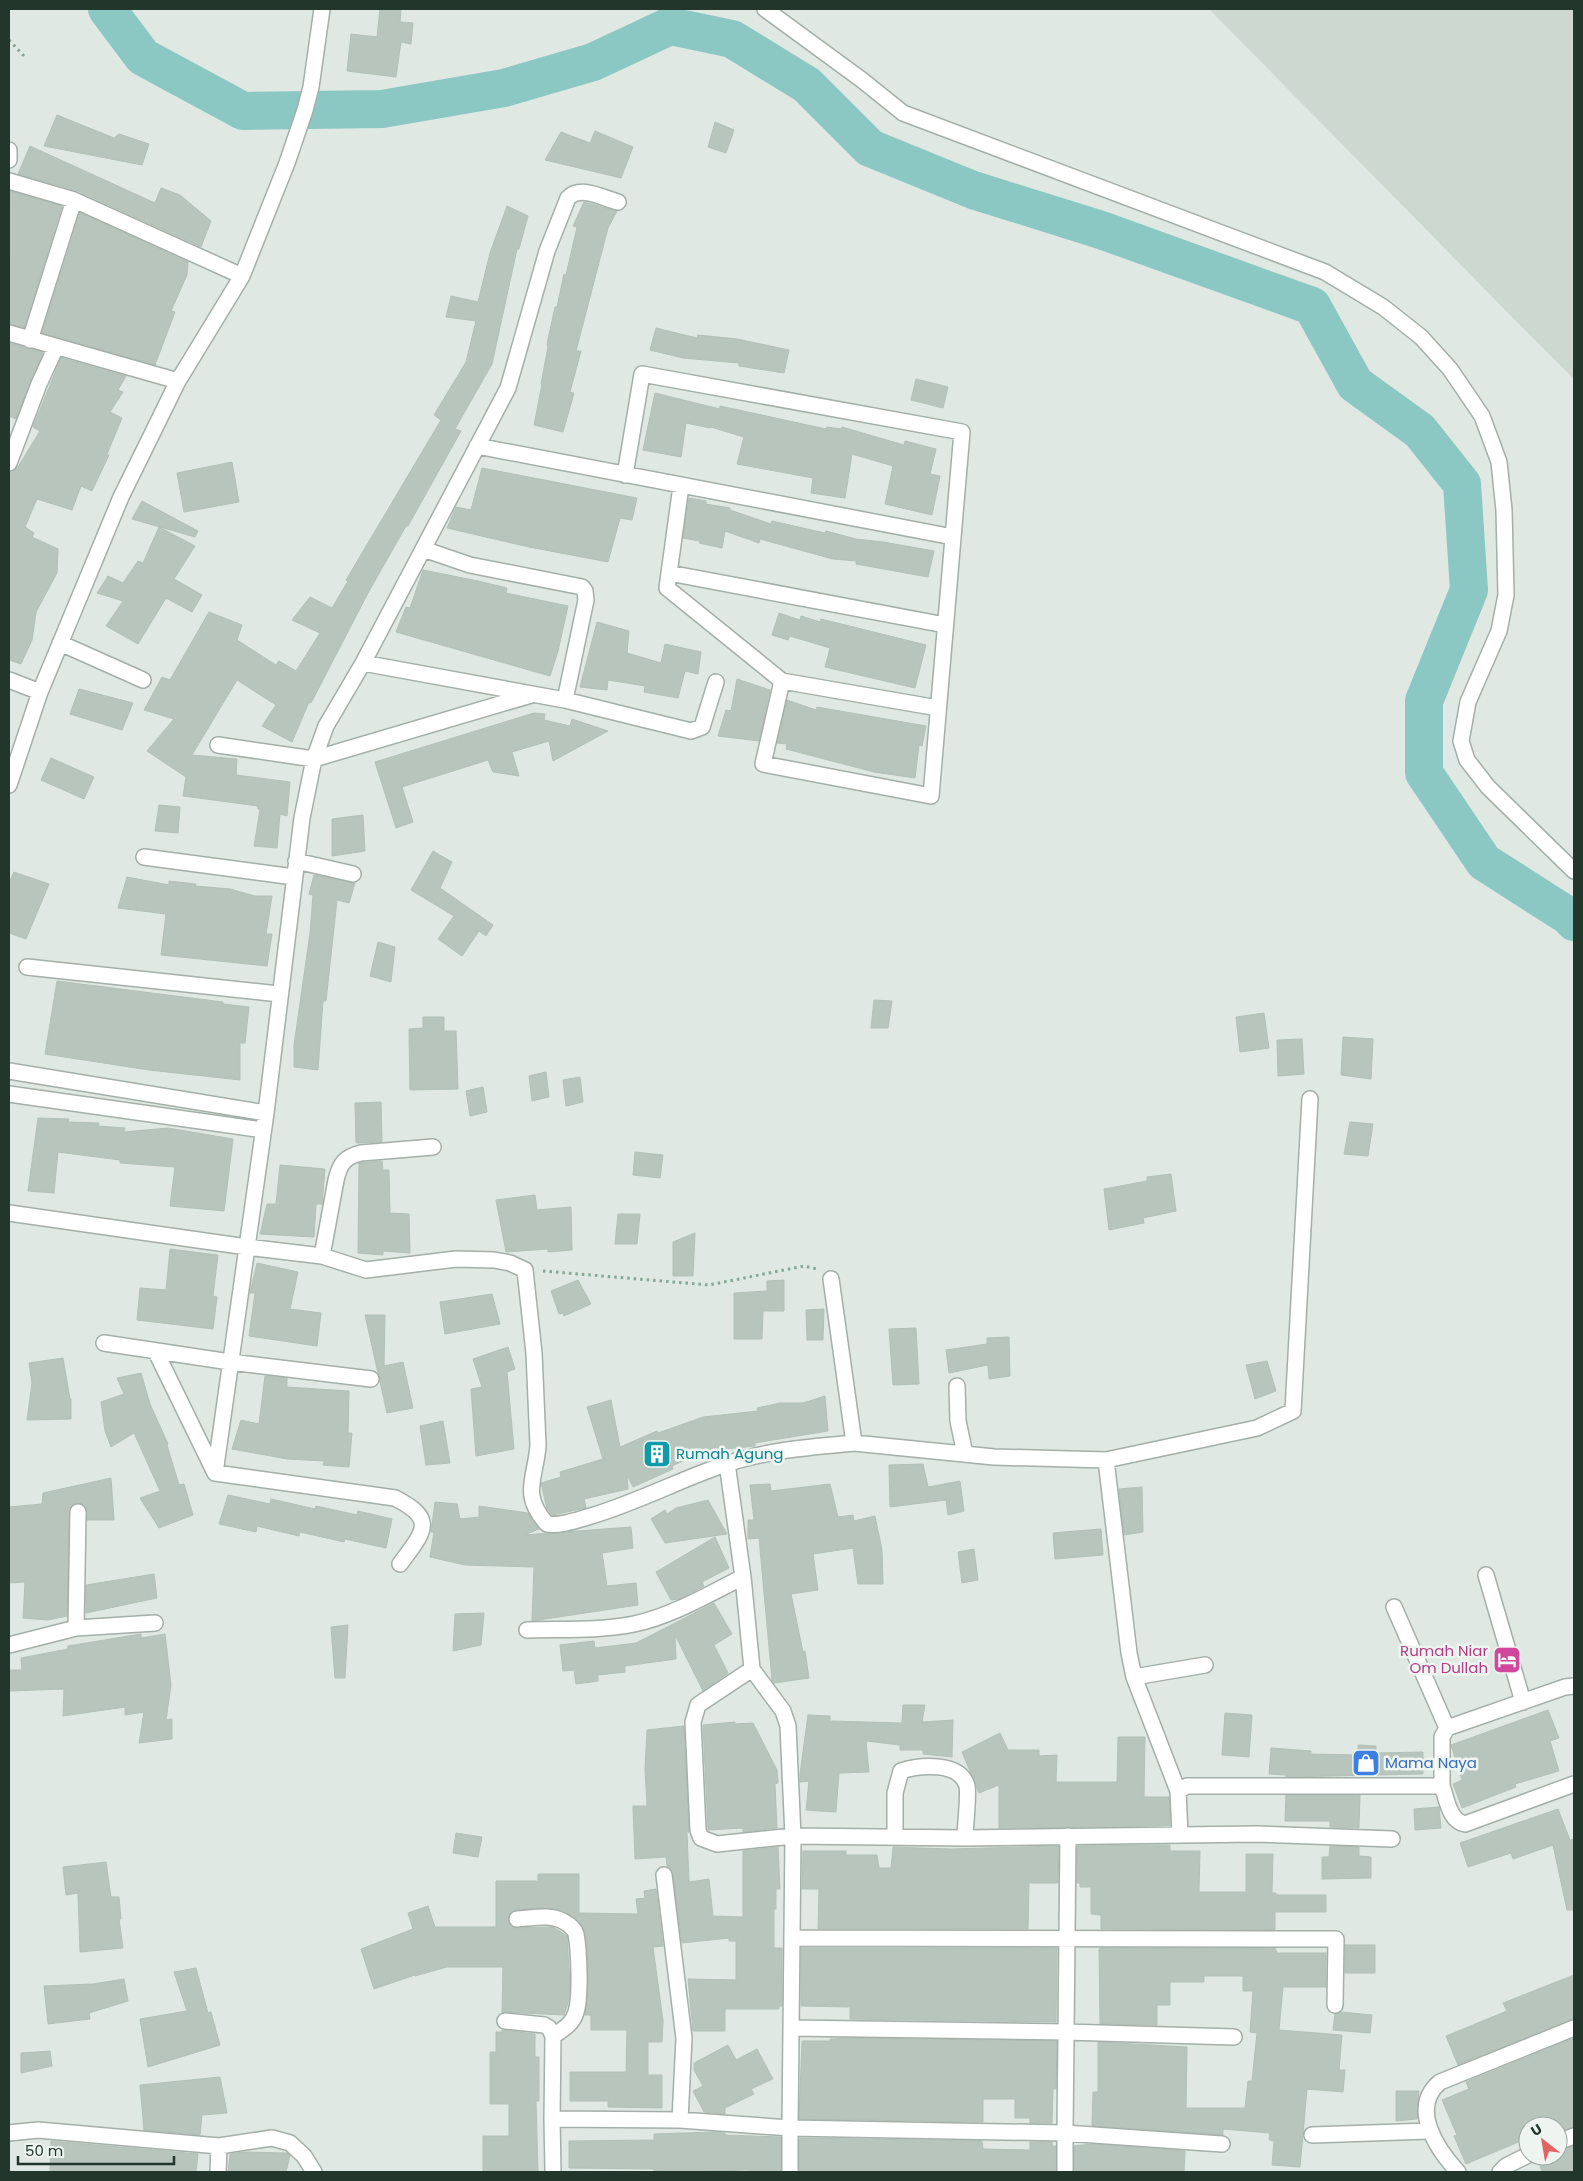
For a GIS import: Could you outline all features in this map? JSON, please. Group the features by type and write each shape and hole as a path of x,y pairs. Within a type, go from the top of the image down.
{"street":[{"path":"9,785 40,692 121,497 178,381 242,276 287,163 303,116 311,88 322,9"},
{"path":"764,9 903,112 1325,272 1383,307 1421,337 1450,369 1482,416 1499,462 1504,510 1506,595 1499,631 1468,702 1461,741 1467,760 1488,786 1574,871"},
{"path":"9,150 9,160"},
{"path":"9,181 74,200 242,276"},
{"path":"215,1473 266,1113 296,861 302,818 314,759 326,726 363,663 505,395 514,373 547,252 568,198 574,193 582,191 618,202"},
{"path":"30,340 74,200"},
{"path":"9,333 178,381"},
{"path":"9,463 39,384 56,347"},
{"path":"625,475 642,374 962,432 930,796 763,764 782,680"},
{"path":"477,446 953,537"},
{"path":"680,486 667,588 782,680 938,708"},
{"path":"423,549 470,565 582,587 585,591 586,600 565,700"},
{"path":"669,573 945,625"},
{"path":"60,643 143,680"},
{"path":"363,663 565,700 691,731 696,730 703,724 716,682"},
{"path":"9,680 40,692"},
{"path":"218,745 314,759 535,694"},
{"path":"144,857 294,877"},
{"path":"296,861 354,874"},
{"path":"27,967 279,994"},
{"path":"9,1071 266,1113"},
{"path":"9,1094 263,1130"},
{"path":"9,1214 322,1256 366,1270 456,1260 494,1260 510,1263 525,1270 534,1353 538,1445 530,1482 536,1509 546,1524 554,1525 617,1508 727,1464 788,1448 854,1443 965,1454 1106,1460 1257,1428 1293,1411 1310,1099"},
{"path":"322,1256 337,1174 343,1161 350,1156 361,1153 433,1146"},
{"path":"831,1279 854,1443"},
{"path":"104,1343 156,1352 370,1379"},
{"path":"156,1352 215,1473"},
{"path":"956,1386 958,1421 965,1454"},
{"path":"1106,1460 1124,1628 1134,1677 1178,1791 1180,1834"},
{"path":"727,1464 743,1577 752,1669 784,1710 788,1726 793,1836 790,2172"},
{"path":"215,1473 395,1498 413,1507 420,1515 423,1525 420,1536 400,1564"},
{"path":"76,1628 78,1512"},
{"path":"1486,1575 1523,1702"},
{"path":"527,1630 594,1628 634,1624 704,1597 743,1577"},
{"path":"1394,1607 1447,1728"},
{"path":"9,1645 76,1628 156,1623"},
{"path":"1134,1677 1205,1665"},
{"path":"752,1669 698,1705 693,1722 698,1830 701,1838 717,1844 793,1836 965,1838 1256,1834 1392,1839"},
{"path":"1574,1686 1447,1728 1442,1737 1442,1786 1454,1818 1458,1822 1465,1824 1574,1784"},
{"path":"895,1837 895,1793 900,1771 913,1767 939,1766 958,1774 967,1786 965,1838"},
{"path":"1178,1791 1187,1786 1442,1786"},
{"path":"1065,2172 1068,1836"},
{"path":"664,1875 684,2038 680,2120"},
{"path":"517,1919 551,1917 561,1919 576,1932 579,1999 572,2022 553,2036"},
{"path":"792,1938 1336,1939 1335,2005"},
{"path":"505,2020 544,2025 549,2028 553,2036 553,2172"},
{"path":"792,2028 1234,2036"},
{"path":"1458,2172 1439,2148 1429,2131 1427,2121 1428,2100 1431,2090 1440,2082 1574,2028"},
{"path":"552,2119 680,2120 790,2128 1065,2133 1222,2144"},
{"path":"9,2133 38,2130 219,2146 272,2138 290,2143 304,2156 314,2172"},
{"path":"1312,2135 1429,2131"},
{"path":"218,2172 219,2146"},
{"path":"1500,2172 1506,2166 1518,2160"}],"path":[{"path":"9,40 24,56"},
{"path":"525,1270 709,1285 804,1266 819,1270 831,1279"}],"shaded area":[{"path":"1209,9 1574,9 1574,379 1524,329"}],"building":[{"path":"380,9 401,9 400,22 413,23 411,44 401,42 396,77 347,71 351,34 377,37"},
{"path":"57,115 114,138 119,134 149,144 142,165 44,146"},
{"path":"715,122 734,130 726,153 708,147"},
{"path":"595,131 633,147 621,178 545,160 561,132 590,143"},
{"path":"30,146 155,203 161,188 180,195 211,221 201,247 78,191 18,174"},
{"path":"10,191 62,206 24,328 9,324"},
{"path":"584,202 617,211 608,228 576,351 581,351 570,392 574,393 563,432 534,425 555,307 557,307 564,274 566,275 577,227 573,226"},
{"path":"507,206 528,216 519,249 517,249 492,364 455,429 461,431 368,593 311,703 309,702 292,742 262,726 276,705 237,680 192,755 237,759 236,775 290,782 287,816 280,814 277,848 254,846 260,810 258,806 183,796 186,777 147,751 174,719 144,710 162,677 170,680 209,612 242,625 237,640 276,665 279,661 296,671 320,633 292,620 310,597 332,608 348,581 346,580 441,420 434,415 466,362 476,321 446,317 451,296 478,302 490,253"},
{"path":"80,213 188,262 187,275 171,311 175,312 155,365 42,333"},
{"path":"656,328 697,338 698,335 737,339 789,350 784,373 739,366 739,363 683,358 650,350"},
{"path":"9,343 43,352 16,419 9,416"},
{"path":"61,358 126,376 118,390 123,392 110,412 122,418 107,454 109,455 92,491 81,486 72,510 37,499 25,527 34,533 32,537 58,549 57,573 36,612 32,640 21,664 9,660 9,474 18,467 40,431 33,427"},
{"path":"916,379 948,387 943,408 911,400"},
{"path":"655,393 720,409 720,406 826,429 827,427 841,429 842,427 904,445 905,441 936,449 930,474 940,476 932,515 885,504 893,466 852,454 845,498 811,493 813,478 737,464 744,437 711,427 686,423 681,457 643,450"},
{"path":"232,462 239,502 184,512 177,473"},
{"path":"482,468 637,498 632,520 620,518 608,562 529,547 447,528 456,507 471,510"},
{"path":"689,498 706,501 706,504 730,508 730,510 771,524 772,521 825,533 826,531 856,539 934,551 928,577 856,564 856,561 833,559 760,539 759,543 725,531 722,548 683,538"},
{"path":"142,501 198,531 195,537 132,519"},
{"path":"159,527 195,546 174,579 202,595 192,612 166,598 138,644 106,626 123,601 97,593 108,576 123,583 138,561 143,563"},
{"path":"423,570 507,588 506,593 568,606 558,651 550,676 396,632 406,607 410,608"},
{"path":"779,613 800,620 801,616 820,622 821,619 926,645 915,688 825,667 830,648 790,636 788,640 772,635"},
{"path":"597,622 629,631 627,653 661,663 665,644 701,652 698,674 685,671 678,698 644,692 645,686 608,680 607,690 580,687"},
{"path":"737,679 770,690 759,741 718,736 726,710 731,711"},
{"path":"79,689 133,703 122,730 70,714"},
{"path":"787,700 816,710 817,707 926,726 922,746 919,745 915,778 874,772 786,749 787,744 777,743"},
{"path":"534,713 545,714 544,720 570,726 572,719 608,731 553,761 549,741 512,752 519,776 493,772 488,760 402,787 413,822 396,828 375,762"},
{"path":"51,758 94,777 84,799 41,780"},
{"path":"159,805 180,807 178,833 155,831"},
{"path":"363,815 365,851 332,856 332,819"},
{"path":"433,851 452,862 440,888 493,925 486,936 479,931 462,956 438,939 454,916 411,890"},
{"path":"14,872 49,884 26,939 9,933 9,883"},
{"path":"314,875 355,883 349,903 337,900 326,1001 323,1001 318,1070 294,1067 294,1045 310,933 313,895 309,894"},
{"path":"127,877 169,885 169,881 196,884 195,886 230,889 255,896 272,896 266,934 272,934 267,966 161,955 166,914 118,908"},
{"path":"378,942 395,947 391,982 370,976"},
{"path":"57,981 249,1007 245,1043 240,1043 240,1080 149,1070 45,1054"},
{"path":"874,1000 892,1001 888,1028 871,1028"},
{"path":"1264,1013 1269,1048 1240,1052 1236,1017"},
{"path":"423,1017 444,1017 444,1031 456,1031 458,1089 410,1090 409,1029 423,1028"},
{"path":"1343,1037 1373,1039 1371,1079 1341,1075"},
{"path":"1302,1039 1304,1074 1278,1076 1277,1040"},
{"path":"546,1072 549,1097 532,1101 529,1076"},
{"path":"580,1077 583,1102 566,1106 563,1080"},
{"path":"483,1087 487,1112 470,1116 466,1091"},
{"path":"381,1102 382,1142 356,1143 355,1103"},
{"path":"38,1118 69,1119 68,1122 99,1123 98,1126 125,1128 124,1132 168,1128 233,1139 224,1211 170,1206 175,1167 120,1163 120,1160 58,1152 54,1193 28,1191"},
{"path":"1350,1122 1373,1124 1368,1156 1344,1154"},
{"path":"635,1152 663,1155 660,1178 633,1175"},
{"path":"382,1161 383,1170 389,1170 390,1213 409,1214 410,1253 383,1251 383,1255 358,1253 359,1163"},
{"path":"280,1165 325,1169 322,1204 316,1204 314,1237 260,1234 267,1204 276,1204"},
{"path":"1171,1174 1176,1211 1143,1218 1144,1223 1109,1230 1104,1189 1147,1181 1147,1177"},
{"path":"535,1195 537,1210 571,1207 572,1250 548,1252 548,1249 506,1252 496,1200"},
{"path":"618,1214 640,1214 637,1244 615,1244"},
{"path":"695,1233 693,1276 673,1276 673,1242"},
{"path":"170,1249 218,1255 213,1296 217,1297 213,1329 137,1320 140,1288 166,1290"},
{"path":"257,1263 298,1272 290,1309 321,1313 317,1346 249,1336 255,1293 250,1293"},
{"path":"578,1280 591,1304 564,1316 563,1313 559,1314 551,1291"},
{"path":"784,1280 784,1311 763,1311 762,1339 734,1339 734,1293 767,1291 767,1281"},
{"path":"492,1294 500,1324 445,1334 440,1302"},
{"path":"824,1309 823,1340 807,1340 806,1310"},
{"path":"365,1315 385,1315 384,1366 403,1362 413,1408 387,1413"},
{"path":"916,1328 919,1384 893,1385 889,1329"},
{"path":"1009,1337 1010,1376 989,1379 988,1365 949,1373 946,1350 987,1344 987,1338"},
{"path":"508,1347 515,1369 507,1372 514,1449 476,1456 471,1389 482,1387 473,1359"},
{"path":"63,1358 71,1399 71,1419 27,1420 32,1383 29,1363"},
{"path":"1267,1361 1276,1391 1255,1399 1246,1365"},
{"path":"141,1373 150,1404 168,1444 179,1485 184,1484 193,1515 159,1528 140,1498 160,1491 134,1433 111,1447 105,1431 101,1402 124,1394 117,1378"},
{"path":"265,1376 287,1378 287,1387 349,1391 348,1433 352,1433 349,1467 323,1465 324,1461 287,1459 232,1449 241,1420 259,1424"},
{"path":"825,1396 828,1431 755,1443 755,1446 706,1451 672,1466 673,1469 633,1487 627,1475 628,1489 584,1499 586,1508 552,1515 547,1509 541,1483 561,1477 560,1472 603,1459 587,1407 611,1400 620,1447 657,1431 658,1433 703,1417 758,1411 757,1408 780,1403 803,1403"},
{"path":"443,1421 450,1463 426,1465 420,1426"},
{"path":"923,1464 928,1487 960,1481 964,1511 948,1515 946,1500 890,1507 889,1465"},
{"path":"111,1478 114,1520 87,1520 86,1508 79,1503 70,1508 67,1616 48,1620 23,1618 25,1582 9,1583 9,1507 42,1504 43,1493"},
{"path":"770,1484 771,1491 830,1484 838,1517 853,1515 854,1521 875,1516 882,1550 883,1584 858,1584 853,1548 813,1554 818,1590 791,1594 803,1652 805,1651 809,1678 774,1683 772,1680 759,1538 748,1539 748,1520 754,1520 750,1485"},
{"path":"1142,1487 1143,1532 1124,1535 1119,1489"},
{"path":"228,1495 270,1504 271,1499 315,1509 316,1506 357,1515 358,1511 392,1519 386,1548 345,1539 344,1542 300,1532 299,1536 257,1526 256,1532 219,1524"},
{"path":"708,1500 727,1534 665,1543 651,1519 665,1510 667,1514 676,1508"},
{"path":"435,1502 457,1504 460,1519 479,1517 479,1506 528,1513 539,1529 524,1535 631,1527 633,1548 602,1553 607,1586 636,1583 638,1605 532,1621 534,1567 465,1565 430,1557 434,1532 431,1532"},
{"path":"1101,1529 1103,1555 1055,1559 1053,1533"},
{"path":"715,1537 729,1568 702,1582 704,1586 679,1599 671,1600 656,1572"},
{"path":"974,1549 978,1580 962,1583 958,1552"},
{"path":"154,1574 157,1598 86,1613 86,1585"},
{"path":"714,1603 732,1634 714,1645 728,1673 703,1691 675,1635 676,1659 625,1666 625,1672 598,1675 598,1681 576,1684 574,1670 563,1671 560,1645 594,1641 595,1648 636,1643"},
{"path":"484,1613 481,1645 453,1651 455,1614"},
{"path":"348,1625 345,1678 335,1678 331,1627"},
{"path":"141,1634 141,1638 165,1634 171,1685 166,1720 172,1719 172,1739 139,1743 144,1712 125,1715 125,1707 63,1716 64,1689 9,1691 9,1670 22,1670 21,1658 68,1649 68,1646"},
{"path":"903,1705 925,1705 922,1722 953,1720 952,1757 923,1754 923,1750 900,1750 900,1745 866,1741 869,1772 839,1773 836,1812 806,1810 809,1781 800,1782 800,1774 808,1715 830,1716 830,1721 902,1723"},
{"path":"1548,1710 1559,1738 1550,1741 1559,1771 1515,1784 1516,1787 1462,1808 1453,1784 1462,1780 1451,1745"},
{"path":"1225,1713 1252,1715 1249,1757 1222,1755"},
{"path":"735,1722 735,1724 753,1723 777,1770 778,1783 775,1784 777,1828 743,1832 743,1828 708,1830 703,1725"},
{"path":"684,1726 689,1832 687,1832 689,1882 709,1879 713,1916 743,1917 743,1851 778,1847 780,1889 776,1889 774,1948 782,1948 782,2006 779,2006 779,2009 725,2009 725,2031 693,2031 688,1979 736,1980 736,1941 729,1941 729,1938 682,1943 673,1874 667,1866 666,1857 635,1859 633,1806 647,1806 645,1769 647,1730"},
{"path":"1000,1733 1008,1750 1039,1750 1039,1756 1057,1755 1056,1782 1117,1782 1118,1737 1145,1737 1144,1797 1169,1797 1170,1826 999,1828 999,1785 979,1793 962,1752"},
{"path":"1358,1745 1376,1746 1376,1753 1423,1752 1423,1774 1286,1777 1286,1775 1269,1774 1271,1748 1311,1751 1311,1754 1358,1755"},
{"path":"1286,1795 1360,1795 1359,1828 1330,1827 1330,1821 1285,1821"},
{"path":"1439,1807 1441,1828 1415,1830 1414,1809"},
{"path":"1558,1809 1570,1840 1574,1839 1574,1910 1567,1910 1553,1845 1513,1859 1511,1853 1468,1867 1460,1843"},
{"path":"456,1833 482,1837 478,1857 453,1853"},
{"path":"1170,1845 1170,1851 1200,1851 1199,1892 1246,1892 1246,1854 1273,1854 1272,1893 1276,1893 1276,1895 1326,1895 1326,1912 1275,1912 1275,1930 1101,1929 1101,1915 1091,1914 1091,1887 1080,1887 1080,1883 1077,1883 1077,1846"},
{"path":"1059,1846 1058,1883 1029,1883 1028,1929 818,1929 819,1889 802,1889 803,1851 846,1851 846,1855 877,1855 879,1868 891,1868 893,1847 950,1849"},
{"path":"1330,1846 1359,1847 1359,1856 1371,1857 1371,1878 1322,1879 1322,1857 1329,1857"},
{"path":"106,1862 111,1897 119,1897 121,1919 119,1919 123,1948 80,1952 78,1893 66,1895 63,1867"},
{"path":"538,1874 579,1874 579,1913 638,1914 636,1899 645,1898 644,1891 656,1889 663,1946 653,1947 663,2021 662,2042 648,2042 648,2075 662,2075 662,2108 608,2107 608,2101 570,2101 570,2072 626,2072 627,2030 591,2030 591,2015 585,2015 588,1985 585,1932 579,1921 564,1911 543,1908 516,1910 511,1912 508,1919 514,1928 553,1927 567,1936 570,1985 568,2003 564,2015 502,2012 503,1967 447,1967 415,1975 374,1989 361,1949 413,1929 408,1913 428,1906 435,1927 496,1927 496,1881 538,1881"},
{"path":"1345,1945 1375,1945 1375,1973 1345,1973"},
{"path":"801,1948 1057,1948 1056,2022 850,2019 850,2007 801,2006"},
{"path":"1275,1948 1277,1953 1326,1953 1326,1987 1283,1987 1279,2030 1342,2035 1339,2070 1345,2070 1343,2092 1307,2089 1300,2167 1272,2165 1274,2141 1269,2140 1270,2133 1223,2129 1223,2135 1092,2126 1093,2092 1098,2092 1098,2042 1187,2047 1186,2108 1245,2108 1248,2081 1252,2081 1257,2033 1250,2032 1253,1991 1243,1991 1243,1976 1204,1976 1204,1982 1170,1982 1170,2005 1157,2005 1157,2025 1100,2024 1099,1949"},
{"path":"196,1968 208,2013 211,2012 220,2045 148,2067 140,2019 187,2011 174,1972"},
{"path":"1574,1975 1574,2019 1458,2065 1446,2036 1507,2011 1503,2003"},
{"path":"124,1979 128,2001 89,2013 90,2019 48,2024 44,1986 93,1984"},
{"path":"1341,2012 1372,2015 1370,2033 1333,2030 1335,2014"},
{"path":"502,2030 535,2034 535,2057 539,2057 539,2101 536,2101 538,2172 483,2172 483,2136 509,2136 509,2104 490,2104 490,2052 496,2052 496,2032 502,2032"},
{"path":"1574,2038 1574,2127 1568,2129 1568,2116 1518,2116 1518,2142 1466,2164 1454,2136 1457,2135 1442,2100 1469,2089 1466,2082"},
{"path":"830,2039 1057,2041 1056,2089 1053,2089 1052,2123 1030,2123 1030,2118 1015,2118 1015,2099 983,2099 983,2122 799,2119 802,2041 830,2041"},
{"path":"728,2045 736,2060 757,2049 773,2079 751,2089 754,2094 725,2108 725,2114 704,2112 693,2091 703,2086 694,2070 694,2063"},
{"path":"50,2051 52,2066 21,2073 21,2053"},
{"path":"220,2077 227,2113 202,2115 200,2135 144,2130 140,2085"},
{"path":"1396,2091 1419,2091 1417,2119 1396,2121"},
{"path":"725,2133 725,2135 781,2137 781,2172 749,2172 749,2170 678,2172 654,2171 654,2169 569,2168 569,2141 654,2140 654,2134"},
{"path":"799,2138 982,2141 983,2149 1030,2150 1030,2142 1052,2142 1052,2146 1056,2146 1056,2172 799,2172"},
{"path":"51,2141 198,2154 196,2172 50,2172"},
{"path":"1092,2144 1185,2151 1184,2172 1074,2172 1074,2146"},
{"path":"1574,2146 1574,2172 1542,2172 1540,2166 1568,2166 1568,2148"},
{"path":"245,2152 287,2153 290,2155 286,2172 228,2172 230,2154"}],"waterway":[{"path":"107,9 143,57 243,111 382,109 504,88 593,62 670,26 732,39 807,85 870,148 973,190 1101,230 1312,306 1355,384 1420,431 1462,484 1469,590 1424,701 1424,773 1484,862 1570,917 1574,922"}],"place":[{"name":"Rumah Agung","path":"657,1454"},
{"name":"Rumah Niar Om Dullah","path":"1507,1660"},
{"name":"Mama Naya","path":"1366,1763"}]}
